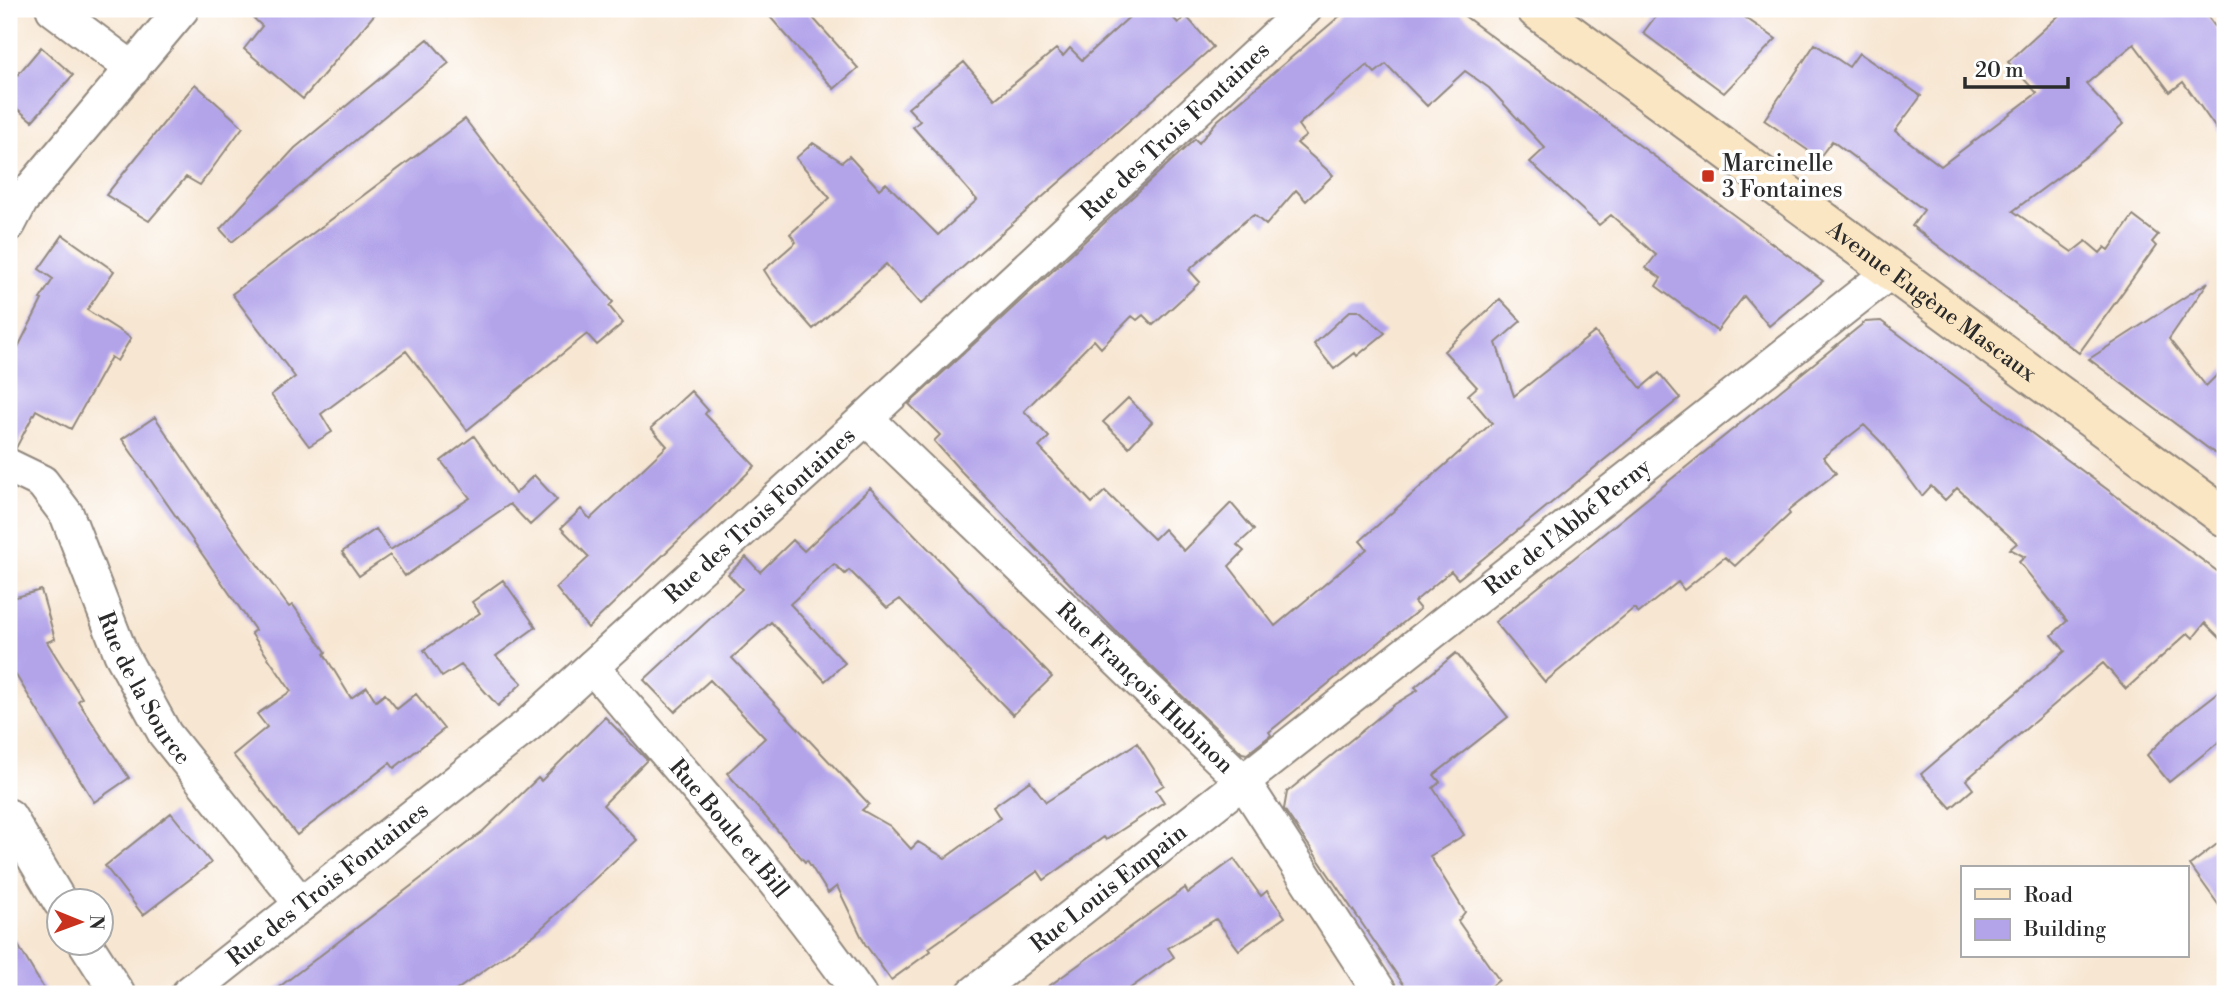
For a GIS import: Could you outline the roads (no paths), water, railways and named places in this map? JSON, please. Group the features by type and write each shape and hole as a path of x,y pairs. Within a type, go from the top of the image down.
{"main road":[{"name":"Avenue Eugène Mascaux","path":"1536,9 2225,517"}],"street":[{"path":"53,9 133,69"},
{"path":"9,224 21,201 182,9"},
{"name":"Rue des Trois Fontaines","path":"188,994 528,725 866,418 1305,9"},
{"name":"Rue de l’Abbé Perny","path":"1242,781 1890,272"},
{"name":"Rue François Hubinon","path":"866,418 1242,781 1381,994"},
{"name":"Rue de la Source","path":"9,466 42,482 67,515 121,654 164,734 302,904"},
{"name":"Rue Boule et Bill","path":"592,667 719,811 806,918 859,994"},
{"name":"Rue Louis Empain","path":"973,994 1242,781"},
{"path":"9,816 52,888"},
{"path":"95,958 118,994"}],"place":[{"name":"Marcinelle 3 Fontaines","path":"1708,176"}]}
